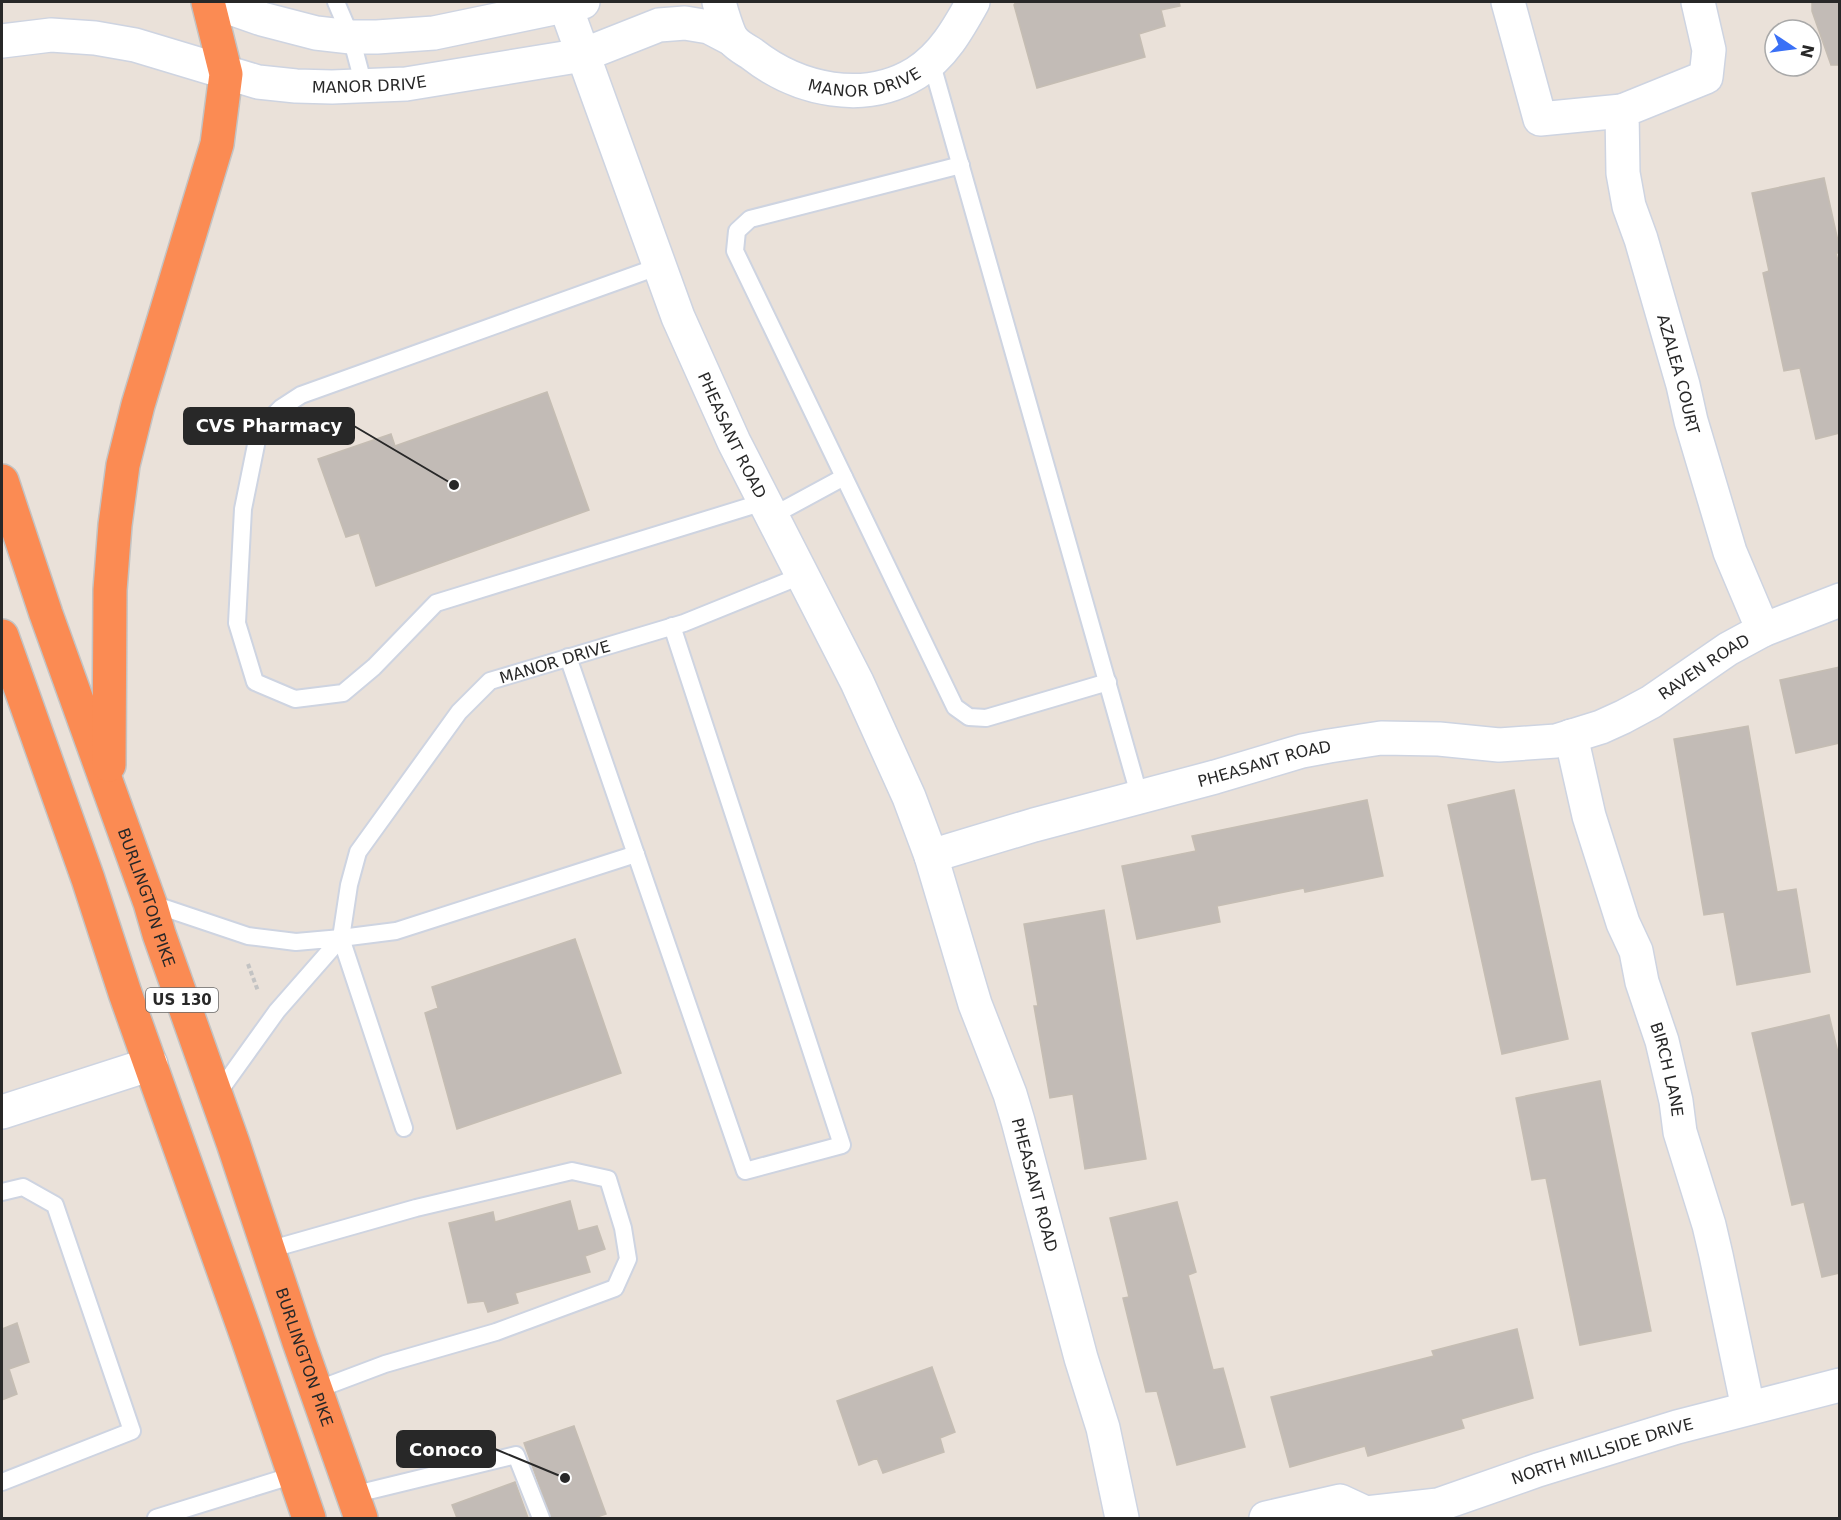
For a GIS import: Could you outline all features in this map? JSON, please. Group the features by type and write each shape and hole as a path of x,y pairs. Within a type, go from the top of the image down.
{"highway":[{"path":"109,788 110,590 115,525 123,465 138,405 217,144 226,74 208,2"},
{"name":"BURLINGTON PIKE","path":"2,482 46,614 150,903 357,1507"},
{"name":"US 130","path":"2,636 309,1518"}],"street":[{"path":"213,2 288,27 351,37 434,33 571,3"},
{"path":"719,2 732,39"},
{"name":"MANOR DRIVE","path":"2,41 51,35 95,38 135,45 258,82 296,86 364,86 406,84 583,55 659,25 686,23 709,27 732,39 767,66 787,77 832,89 854,90 877,88 898,82 931,61 945,48 973,2"},
{"path":"1508,2 1540,119 1622,111 1706,77 1709,50 1698,2"},
{"name":"PHEASANT ROAD","path":"571,3 583,55 678,317 719,410 857,682 909,797 931,856 975,1004 1010,1094 1018,1121 1081,1358 1103,1428 1122,1518"},
{"name":"AZALEA COURT","path":"1622,111 1623,173 1629,206 1641,239 1730,552 1763,630"},
{"name":"RAVEN ROAD","path":"1571,736 1601,727 1651,702 1728,649 1763,630 1839,600"},
{"name":"PHEASANT ROAD","path":"931,856 1302,751 1354,741 1411,737 1508,745 1556,741 1571,736"},
{"name":"BIRCH LANE","path":"1571,736 1589,816 1623,923 1636,951 1642,982 1662,1041 1676,1101 1680,1132 1709,1225 1748,1408"},
{"path":"2,1112 151,1064"},
{"name":"NORTH MILLSIDE DRIVE","path":"1266,1518 1340,1501 1363,1516 1438,1504 1538,1470 1697,1422 1839,1385"}],"lane":[{"path":"336,2 351,37 364,86"},
{"path":"931,61 1140,798"},
{"path":"961,165 750,219 737,231 735,252 955,707 969,717 986,718 1107,682"},
{"path":"660,266 301,395 281,408 259,430 243,509 237,623 255,682 295,699 343,693 374,667 436,603 768,509 844,477"},
{"name":"MANOR DRIVE","path":"341,938 349,885 358,852 459,712 490,681 672,626 803,575"},
{"path":"568,657 745,1171 842,1145 672,626"},
{"path":"150,903 248,936 296,942 341,938 396,931 636,854"},
{"path":"216,1096 278,1011 341,938"},
{"path":"341,938 404,1128"},
{"path":"268,1250 416,1208 572,1171 608,1179 623,1228 628,1259 615,1288 495,1332 384,1364 316,1390"},
{"path":"2,1192 23,1187 55,1205 132,1431 2,1482"},
{"path":"357,1507 516,1455 540,1518"},
{"path":"156,1518 294,1475"}],"path":[{"path":"246,957 261,998"}],"building":[{"path":"1016,2 1179,2 1180,6 1161,10 1165,26 1139,34 1145,57 1037,88 1014,5"},
{"path":"1812,2 1840,2 1840,65 1831,65 1823,42 1823,18 1814,18"},
{"path":"1824,178 1840,250 1840,253 1836,253 1840,269 1840,433 1816,439 1800,368 1784,371 1763,273 1769,271 1752,193"},
{"path":"547,392 589,510 376,586 359,533 346,537 318,459 391,434 395,446"},
{"path":"1840,667 1840,743 1796,753 1780,680"},
{"path":"1748,726 1777,892 1796,889 1810,972 1737,985 1724,912 1704,915 1674,739"},
{"path":"1514,790 1568,1039 1502,1054 1448,805"},
{"path":"1367,800 1383,876 1305,892 1304,888 1217,906 1220,922 1137,939 1122,866 1196,851 1192,836"},
{"path":"1104,910 1146,1159 1085,1169 1073,1094 1050,1098 1034,1006 1038,1006 1024,924"},
{"path":"575,939 621,1073 457,1129 425,1013 438,1008 432,987"},
{"path":"1829,1015 1840,1061 1840,1273 1822,1277 1804,1202 1792,1205 1752,1033"},
{"path":"1600,1081 1651,1331 1580,1345 1546,1178 1532,1180 1516,1098"},
{"path":"570,1201 578,1231 597,1226 605,1249 585,1256 590,1272 515,1293 518,1303 488,1312 484,1301 468,1303 449,1223 493,1212 495,1222"},
{"path":"1177,1202 1196,1272 1188,1275 1213,1370 1223,1368 1245,1447 1177,1465 1157,1391 1146,1392 1123,1298 1129,1297 1110,1218"},
{"path":"17,1323 29,1362 9,1369 17,1394 2,1400 2,1329"},
{"path":"1517,1329 1533,1398 1461,1419 1464,1428 1368,1456 1365,1446 1290,1467 1271,1397 1434,1356 1432,1351"},
{"path":"932,1367 955,1432 940,1438 944,1452 883,1473 877,1458 859,1465 837,1401"},
{"path":"574,1426 606,1514 594,1518 551,1518 524,1443"},
{"path":"515,1482 528,1518 457,1518 452,1505"}],"place":[{"name":"CVS Pharmacy","path":"454,485"},
{"name":"Conoco","path":"565,1478"}]}
